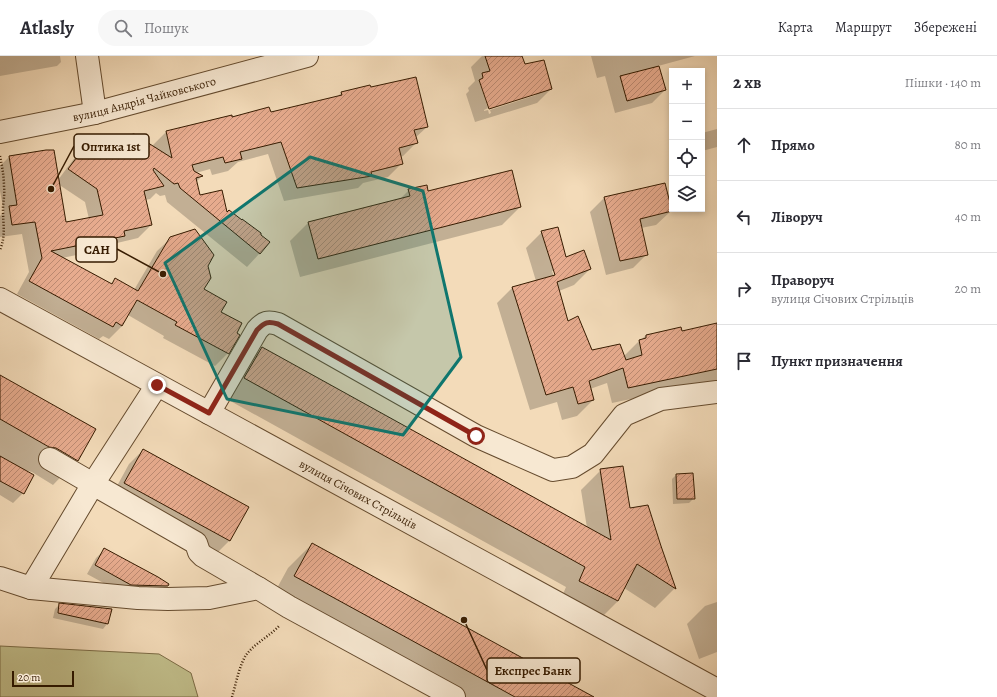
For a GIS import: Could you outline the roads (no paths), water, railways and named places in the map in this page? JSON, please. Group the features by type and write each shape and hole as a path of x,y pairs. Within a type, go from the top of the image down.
{"street":[{"path":"87,56 95,113"},
{"name":"вулиця Андрія Чайковського","path":"0,132 95,113 294,58"},
{"name":"вулиця Січових Стрільців","path":"0,300 717,690"},
{"path":"209,413 257,330 262,324 270,322 278,324 476,436 553,470 572,467 593,454 624,415 661,399 717,392"},
{"path":"31,588 93,484 157,385"},
{"path":"50,459 196,543 199,552 203,556 289,608 454,697"},
{"path":"0,578 31,588 138,598 209,598 258,588"}],"place":[{"name":"Оптика 1st","path":"51,189"},
{"name":"САН","path":"163,274"},
{"name":"Експрес Банк","path":"464,620"}]}
